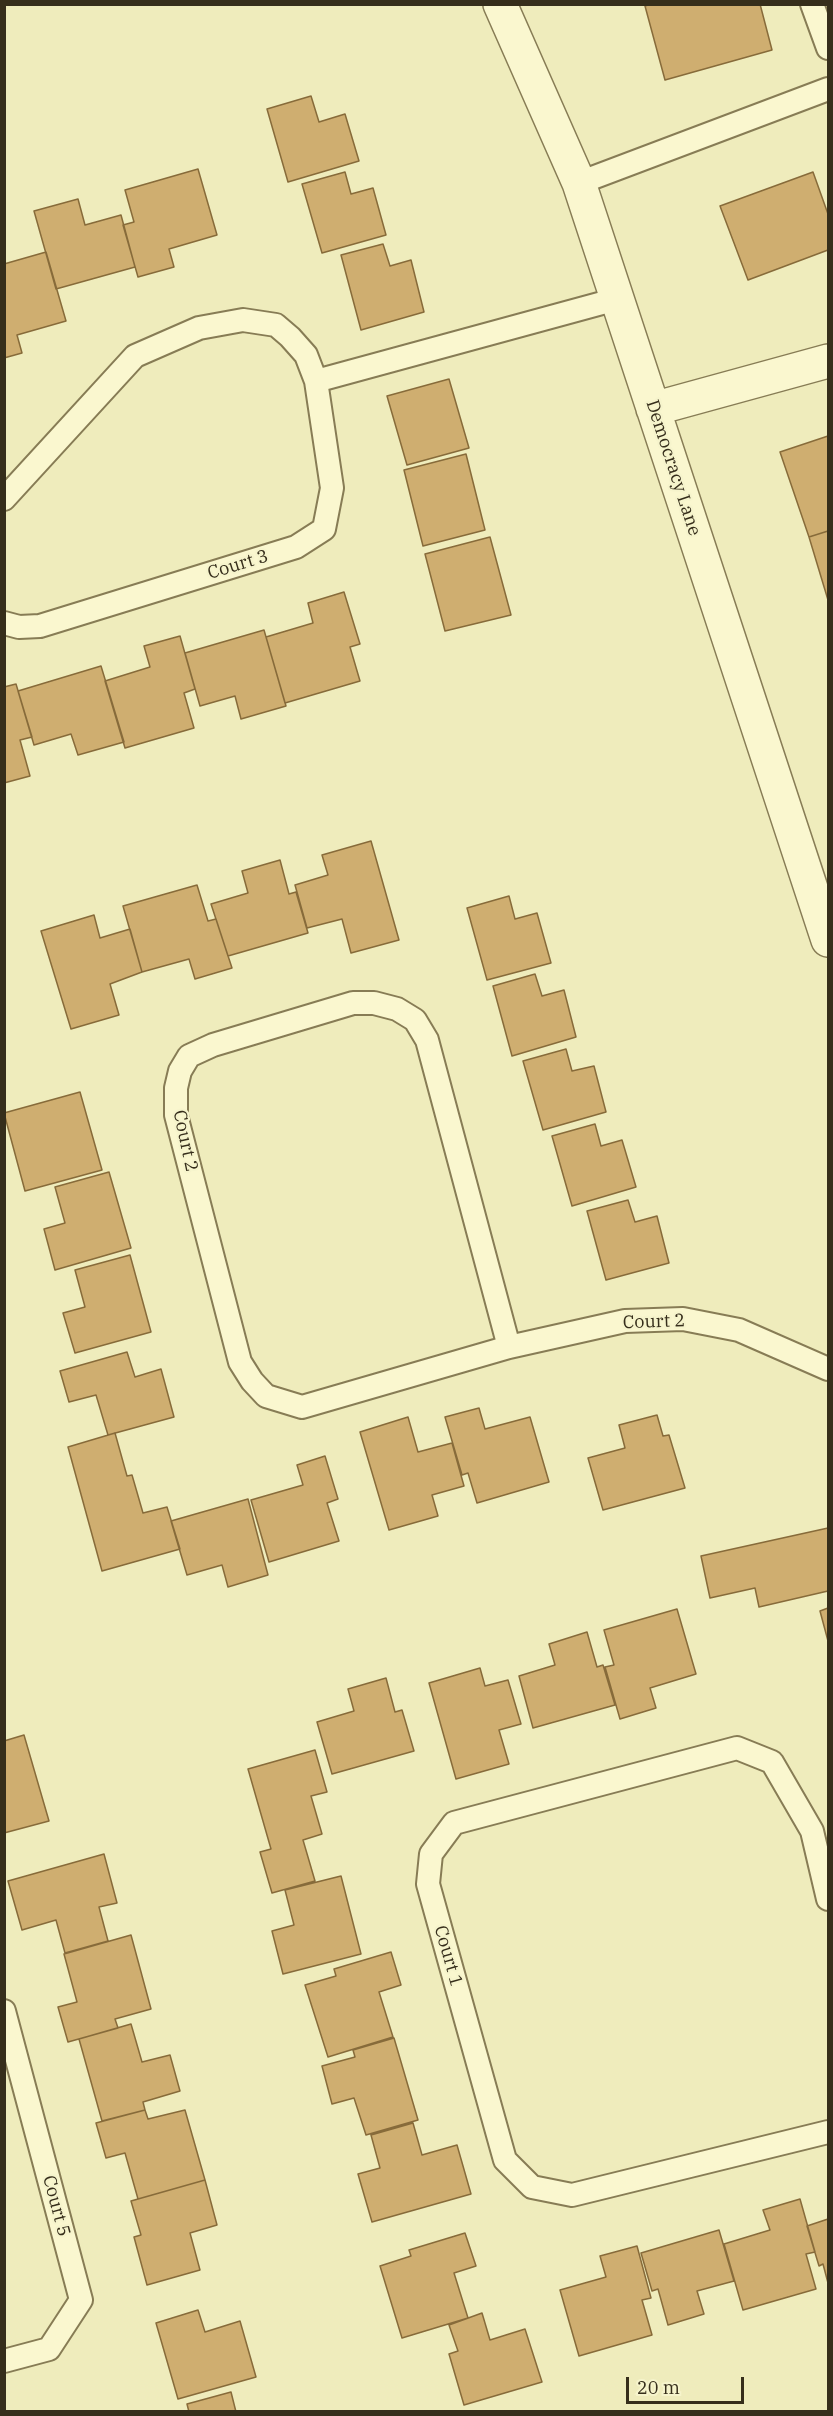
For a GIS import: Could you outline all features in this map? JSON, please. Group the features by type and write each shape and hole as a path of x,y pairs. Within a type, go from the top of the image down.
{"street":[{"name":"Democracy Lane","path":"500,4 579,183 828,939"},
{"path":"654,409 828,361"}],"lane":[{"path":"812,4 828,48"},
{"path":"579,183 828,89"},
{"path":"316,381 617,299"},
{"name":"Court 3","path":"4,499 135,356 200,328 243,320 276,326 290,337 306,355 316,381 332,488 324,529 296,547 40,626 19,627 4,623"},
{"name":"Court 2","path":"509,1347 427,1040 415,1020 397,1009 374,1003 353,1003 213,1045 189,1056 180,1071 176,1088 176,1115 240,1362 252,1382 266,1396 302,1407 509,1347 625,1321 683,1318 739,1330 828,1369"},
{"name":"Court 1","path":"828,1899 820,1829 772,1762 737,1748 454,1822 430,1854 428,1884 505,2160 532,2187 572,2195 828,2132"},
{"name":"Court 5","path":"4,2011 81,2300 49,2349 4,2361"}],"building":[{"path":"651,4 760,4 772,50 665,80 645,6"},
{"path":"311,96 319,122 345,114 359,161 288,182 267,109"},
{"path":"198,169 217,235 169,249 174,267 138,277 123,225 134,222 125,190"},
{"path":"345,172 351,194 373,188 386,235 322,253 302,184"},
{"path":"813,172 828,214 828,250 748,280 720,206"},
{"path":"78,199 85,225 121,215 135,267 56,289 34,211"},
{"path":"383,244 390,266 411,260 424,312 361,330 341,255"},
{"path":"46,252 66,321 17,335 22,353 4,358 4,264"},
{"path":"449,379 469,448 407,465 387,396"},
{"path":"828,436 828,531 809,537 780,452"},
{"path":"466,454 485,530 423,546 404,470"},
{"path":"828,531 828,600 809,537"},
{"path":"490,537 511,615 445,631 425,554"},
{"path":"344,592 360,644 350,647 360,681 285,703 266,637 313,623 308,603"},
{"path":"264,630 286,706 241,719 235,696 200,706 185,653"},
{"path":"180,636 195,689 184,693 194,728 125,748 105,681 150,667 144,646"},
{"path":"101,666 124,742 78,755 71,734 34,745 18,691"},
{"path":"16,684 32,737 20,740 30,776 4,783 4,687"},
{"path":"371,841 399,940 351,953 342,919 307,928 295,885 328,875 322,855"},
{"path":"280,860 289,894 296,892 308,933 228,956 211,904 248,893 242,871"},
{"path":"197,885 208,921 216,919 232,968 195,979 189,959 142,972 123,906"},
{"path":"509,896 515,919 537,913 551,963 487,980 467,908"},
{"path":"94,915 100,938 130,929 142,972 110,984 119,1015 71,1029 41,931"},
{"path":"535,974 542,996 564,990 576,1037 512,1056 493,986"},
{"path":"566,1049 572,1071 594,1066 606,1112 543,1130 523,1061"},
{"path":"80,1092 102,1170 25,1191 4,1113"},
{"path":"595,1124 601,1146 622,1140 636,1187 572,1206 552,1136"},
{"path":"109,1172 131,1248 55,1270 44,1229 65,1223 55,1187"},
{"path":"628,1200 635,1222 657,1216 669,1263 606,1280 587,1211"},
{"path":"130,1255 151,1332 75,1353 63,1313 85,1307 75,1270"},
{"path":"127,1352 135,1377 161,1369 174,1417 108,1435 96,1395 69,1402 60,1371"},
{"path":"479,1408 485,1429 530,1417 549,1482 477,1503 468,1473 462,1475 445,1417"},
{"path":"657,1415 663,1436 669,1435 685,1488 603,1510 588,1458 625,1448 619,1425"},
{"path":"408,1417 418,1452 452,1443 464,1486 432,1495 438,1516 389,1530 360,1432"},
{"path":"115,1433 127,1476 132,1475 143,1513 167,1507 180,1549 102,1571 68,1447"},
{"path":"325,1456 338,1499 327,1503 339,1541 269,1562 251,1500 303,1485 297,1465"},
{"path":"248,1499 268,1575 228,1587 222,1565 187,1575 171,1521"},
{"path":"828,1528 828,1591 759,1607 755,1588 710,1598 701,1556"},
{"path":"828,1608 828,1641 820,1611"},
{"path":"677,1609 696,1674 650,1688 656,1708 620,1719 605,1667 614,1665 604,1630"},
{"path":"587,1632 597,1667 603,1665 615,1705 533,1728 519,1676 555,1665 549,1644"},
{"path":"480,1668 485,1686 508,1680 521,1724 499,1730 509,1764 456,1779 429,1683"},
{"path":"386,1678 395,1712 402,1710 414,1751 332,1774 317,1722 354,1711 348,1689"},
{"path":"24,1735 49,1821 4,1833 4,1741"},
{"path":"315,1750 327,1792 311,1796 322,1834 303,1840 315,1881 272,1893 260,1852 271,1849 248,1769"},
{"path":"104,1854 117,1903 99,1907 108,1941 65,1953 56,1920 22,1930 8,1881"},
{"path":"341,1876 361,1954 283,1974 272,1931 294,1925 285,1890"},
{"path":"131,1935 151,2009 115,2019 118,2028 68,2042 58,2007 77,2002 64,1954"},
{"path":"391,1952 401,1985 379,1992 393,2037 328,2057 305,1985 336,1976 334,1969"},
{"path":"131,2024 142,2062 170,2055 180,2091 143,2102 145,2110 102,2121 79,2039"},
{"path":"394,2038 418,2120 366,2135 354,2098 332,2104 322,2066 355,2057 353,2050"},
{"path":"145,2110 148,2119 185,2110 205,2180 138,2199 125,2153 106,2158 96,2123"},
{"path":"413,2123 422,2155 457,2145 471,2194 372,2222 358,2174 380,2168 371,2135"},
{"path":"205,2180 217,2225 190,2233 200,2270 147,2285 134,2237 141,2235 131,2201"},
{"path":"800,2199 815,2252 806,2254 816,2289 743,2310 724,2244 770,2230 763,2210"},
{"path":"828,2219 828,2283 823,2264 819,2266 807,2226"},
{"path":"719,2230 734,2281 697,2291 704,2314 668,2325 658,2289 652,2291 641,2253"},
{"path":"465,2233 476,2266 454,2273 468,2318 402,2338 380,2266 411,2256 409,2250"},
{"path":"637,2246 651,2298 642,2300 652,2335 579,2356 560,2290 606,2277 600,2256"},
{"path":"198,2310 205,2332 240,2321 256,2377 178,2399 156,2323"},
{"path":"482,2313 490,2340 525,2329 542,2382 464,2405 449,2354 458,2351 449,2325"},
{"path":"231,2392 236,2412 189,2412 187,2404"}]}
